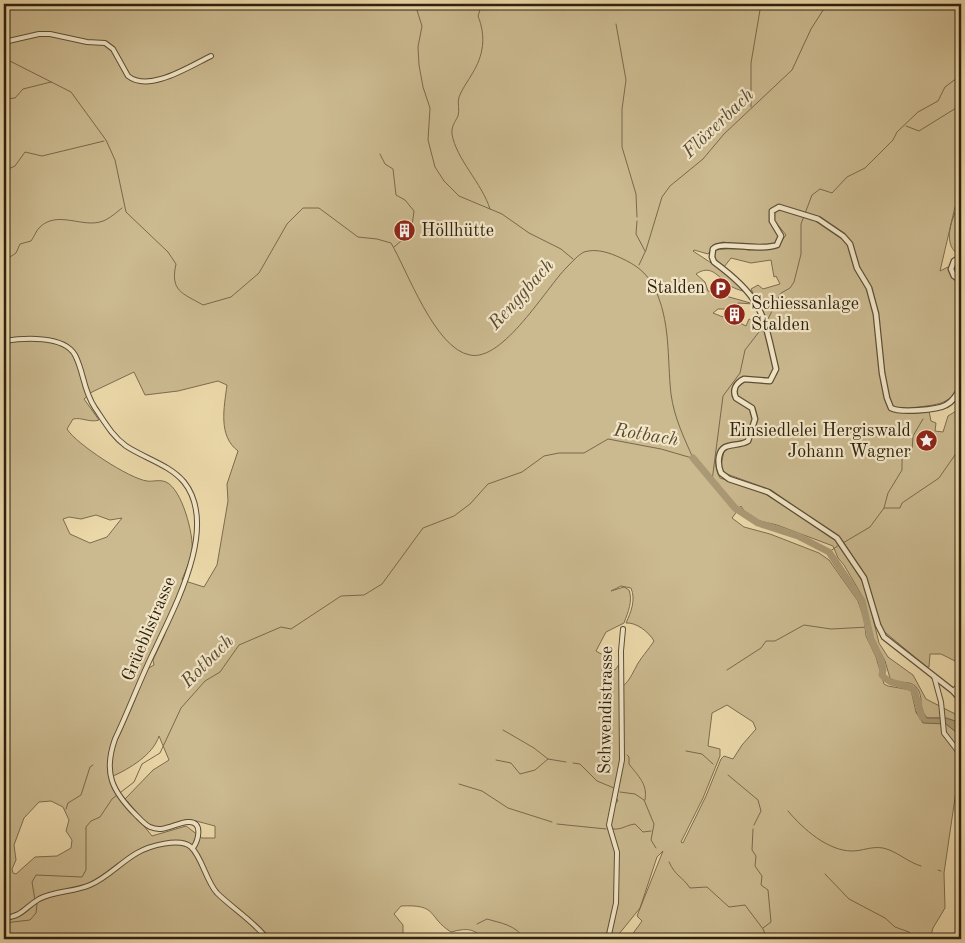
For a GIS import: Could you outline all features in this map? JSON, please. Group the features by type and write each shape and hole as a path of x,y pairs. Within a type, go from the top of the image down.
{"street":[{"path":"4,42 45,34 86,42 105,43 113,49 127,75 134,80 154,82 211,56"},
{"path":"961,386 956,397 944,406 904,411 891,408 882,373 876,314 868,288 857,268 852,248 840,233 805,214 781,207 772,212 772,221 782,236 780,242 775,246 748,249 720,244 712,251 714,262 744,286 757,302 765,323 776,369 770,381 744,379 736,386 734,392 736,398 752,408 755,419 750,439 744,444 733,444 724,447 720,454 719,466 721,473 726,477 764,489 801,515 823,527 842,544 864,578 881,632 953,691 961,700"},
{"path":"961,258 954,261 951,269 954,276 961,282"},
{"name":"Grüeblistrasse","path":"4,341 44,341 60,344 70,349 77,360 86,394 109,429 126,446 180,477 191,493 196,508 196,534 182,592 110,752 110,779 116,790 148,827 163,829 188,822 194,823 198,828 199,838 193,848"},
{"name":"Schwendistrasse","path":"608,939 616,903 617,852 609,825 622,760 621,644 623,629"},
{"path":"934,676 939,692 942,728 961,755"},
{"path":"953,691 961,684"},
{"path":"4,918 18,916 40,899 73,892 92,885 137,852 171,843 186,844 193,848 208,880 216,892 267,939"}],"shaded area":[{"path":"4,4 961,4 961,199 955,207 940,271 948,267 950,274 961,283 961,382 956,391 946,401 909,409 910,412 929,411 931,421 936,423 935,431 943,432 948,416 961,408 961,664 941,654 930,654 929,667 927,667 881,629 866,576 842,540 771,490 724,473 721,465 724,451 730,446 748,444 753,435 757,419 757,414 752,405 737,397 737,387 741,383 748,381 770,383 777,374 767,321 751,289 758,285 763,289 780,284 776,276 774,277 771,260 751,263 731,258 724,267 715,260 714,251 721,245 749,250 776,248 786,235 774,220 769,221 780,236 774,245 755,247 723,242 714,245 708,254 693,251 722,270 747,292 732,287 714,272 706,270 696,274 705,282 708,291 754,304 738,303 737,307 718,309 713,313 723,317 724,315 746,326 749,319 758,323 757,326 764,329 774,369 773,376 767,380 742,378 734,386 734,398 751,410 754,418 751,432 746,440 726,444 719,452 716,460 716,469 720,478 766,492 837,540 865,586 879,643 888,657 913,675 926,699 961,717 961,723 946,718 927,718 922,714 921,696 914,685 894,681 890,678 885,661 872,636 864,599 838,558 833,546 777,525 756,520 746,514 741,506 732,518 744,527 770,534 819,553 829,560 858,601 864,618 866,636 876,657 884,684 911,690 916,712 923,722 946,724 961,736 961,757 944,873 945,908 933,928 930,939 629,939 642,921 637,916 663,851 657,857 640,908 615,939 608,939 617,908 618,854 610,825 615,804 618,801 616,797 623,755 623,686 654,641 642,628 626,623 630,615 633,597 631,588 621,586 611,591 624,587 629,590 630,602 624,623 606,632 596,651 608,658 605,665 615,670 620,663 621,760 609,825 616,855 615,906 607,939 484,939 469,930 451,932 427,909 401,906 394,914 403,925 403,934 410,939 4,939","holes":["134,372 145,395 178,391 218,381 227,385 224,412 225,430 227,438 238,451 227,484 228,501 217,565 204,587 182,580 192,551 191,534 186,513 172,486 163,481 139,479 117,468 92,452 67,429 73,419 99,420 84,399 92,392","96,515 110,520 122,518 107,537 90,543 70,534 63,519 69,517 81,519","163,632 165,634 153,660 154,665 147,669 114,742 111,777 140,761 152,749 159,736 169,760 153,770 125,799 149,826 159,828 182,821 194,821 215,826 215,838 202,838 186,826 152,836 112,786 108,772 112,743","727,705 753,722 756,729 733,759 724,756 721,759 706,796 683,843 681,842 703,798 720,756 720,749 708,746 712,713","51,801 63,807 69,820 66,831 72,840 71,848 57,856 35,857 16,874 13,873 12,869 16,860 14,845 24,818 39,802"]},
{"path":"961,201 961,256 951,245 949,238 954,215"},
{"path":"921,709 927,718 946,718 961,723 961,736 946,724 923,723 916,712"}],"waterway":[{"path":"415,4 422,26 418,47 419,65 423,87 430,108 428,140 435,167 444,181 459,196 502,214 529,233 561,249 573,259"},
{"path":"482,4 478,16 483,38 481,53 476,67 459,97 459,114 452,134 459,153 490,209"},
{"path":"751,107 751,63 761,4"},
{"name":"Flöxerbach","path":"639,265 646,250 662,197 670,186 703,159 724,134 792,70 811,29 827,4"},
{"path":"616,24 626,80 622,109 622,147 636,194 637,217"},
{"name":"Renggbach","path":"4,58 71,92 106,140 115,160 126,212 168,252 176,264 175,280 179,290 203,305 231,297 259,273 287,224 303,208 319,208 358,237 391,243 423,307 434,324 445,339 457,350 470,355 483,354 510,336 558,277 584,252 603,252 631,263 648,277 659,300 666,326 672,403 693,458"},
{"path":"768,319 781,293 790,288 794,282 801,254 801,224 812,195 820,189 832,193 847,177 865,168 893,140 897,132 918,112 938,101 945,87 961,75"},
{"path":"4,99 15,98 23,89 51,82"},
{"path":"906,126 919,131 961,105"},
{"path":"4,171 15,166 25,152 42,156 104,141"},
{"path":"380,154 385,164 393,169 396,195 405,200 414,211 412,226"},
{"path":"4,261 16,253 20,244 31,241 38,229 46,223 54,220 95,223 108,219 122,208"},
{"path":"637,221 636,234 645,251"},
{"path":"394,247 409,234"},
{"path":"712,481 723,396 740,373 745,350 762,328"},
{"path":"884,508 888,493 902,470 902,459 912,451 913,436 923,419"},
{"name":"Rotbach","path":"35,900 32,882 36,875 82,877 86,870 86,827 91,821 100,817 112,799 134,782 142,764 160,753 181,708 205,681 220,672 239,645 281,627 291,629 341,596 364,595 382,584 423,528 454,516 470,504 488,484 522,472 544,456 559,453 584,453 608,439 661,449 692,458"},
{"path":"843,543 870,527 884,508 900,508 902,503 939,478 957,452"},
{"name":"Renggbach","path":"693,458 735,508 758,523 798,536 829,552 862,601 871,639 881,660 882,675 889,681 914,690 922,717"},
{"path":"829,552 839,545"},
{"path":"727,670 761,648 766,641 775,641 804,625 831,629 869,627"},
{"path":"503,730 534,748 548,759"},
{"path":"686,751 702,754 713,764"},
{"path":"627,755 629,757 629,764 644,785 645,800"},
{"path":"496,760 511,763 520,774 535,770 548,759 566,762"},
{"path":"573,763 580,764 597,781 614,788"},
{"path":"66,809 68,803 81,795 90,767 93,765"},
{"path":"728,775 758,800 761,811 754,825"},
{"path":"459,784 482,791 508,808 552,822"},
{"path":"620,792 635,794 644,800 654,824 651,840 656,848"},
{"path":"788,811 809,832 834,847 852,851 883,848 921,866"},
{"path":"557,824 606,829"},
{"path":"613,829 635,824 643,832 651,831"},
{"path":"753,829 752,850 756,856 755,866 762,876 761,885 768,890 771,922 763,928"},
{"path":"669,862 674,871 690,888 707,887 729,907 745,905 763,929 767,939"},
{"path":"825,874 849,899 885,918 895,927 909,932 916,939"},
{"name":"Rotbach","path":"4,923 30,920 36,913 37,904"},
{"path":"477,924 487,919 503,923 521,934 524,939"}],"place":[{"name":"Höllhütte","path":"405,231"},
{"name":"Stalden","path":"721,288"},
{"name":"Schiessanlage Stalden","path":"735,314"},
{"name":"Einsiedlelei Hergiswald Johann Wagner","path":"927,441"}]}
